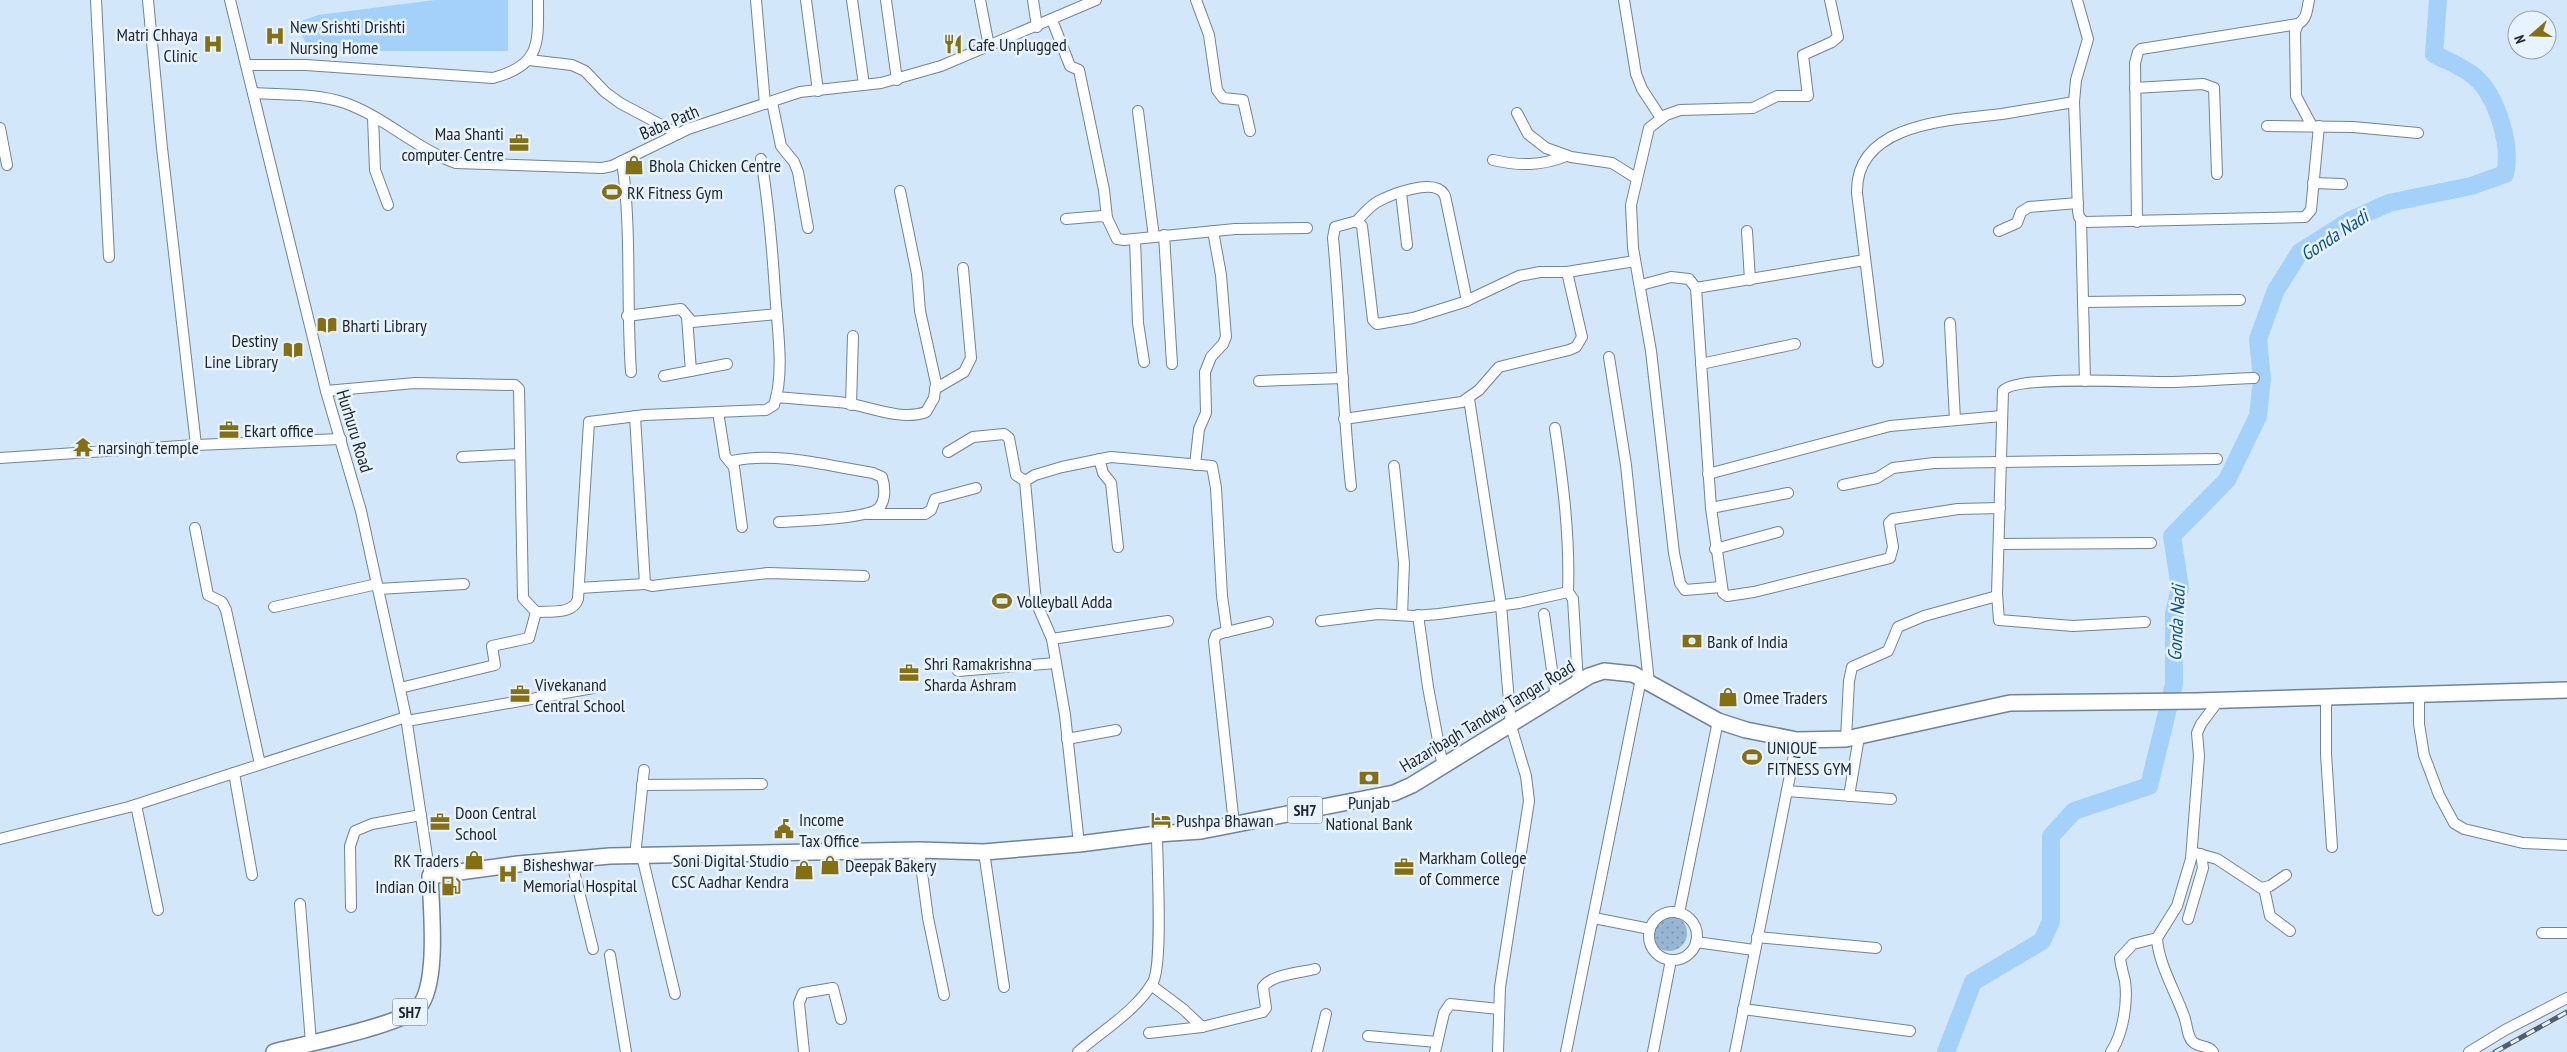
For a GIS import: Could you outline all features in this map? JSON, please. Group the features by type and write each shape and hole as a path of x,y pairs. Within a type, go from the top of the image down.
{"main road":[{"name":"Hazaribagh Tandwa Tangar Road","path":"430,876 571,859 919,850 984,852 1201,831 1394,793 1412,785 1511,726 1589,676 1604,671 1633,674 1718,721 1746,730 1797,740 1853,738 2004,704 2196,701 2567,690"},
{"name":"SH7","path":"274,1052 354,1033 402,1017 418,1008 427,990 433,951 430,876"}],"street":[{"path":"96,0 109,257"},
{"path":"148,0 162,148 196,445"},
{"name":"Hurhuru Road","path":"230,0 326,391 361,511 406,719 430,876"},
{"path":"247,65 306,65 494,78 506,74 529,60 535,53 538,40 538,0"},
{"path":"756,0 768,103 781,146 794,162 798,172 808,228"},
{"path":"806,0 818,90"},
{"path":"852,0 864,85"},
{"path":"886,0 897,80"},
{"path":"980,0 990,46"},
{"path":"1033,0 1036,27"},
{"name":"Baba Path","path":"253,93 344,102 439,157 456,163 602,168 612,166 678,134 800,92 897,80 941,66 1096,0"},
{"path":"1196,0 1209,35 1217,90 1223,98 1243,100 1250,131"},
{"path":"1624,0 1636,74 1642,89 1661,118"},
{"path":"1721,587 1685,590 1680,583 1674,552 1641,285 1635,261 1631,205 1636,178 1649,128 1661,118 1673,112 1691,108 1753,108 1777,96 1808,96 1803,55 1832,42 1838,37 1830,0"},
{"path":"2077,0 2088,39 2076,80 2074,102 2078,203 2081,220 2084,381"},
{"path":"2137,222 2135,63 2141,49 2298,24 2303,21 2306,15 2309,0"},
{"path":"1052,20 1070,66 1079,70 1104,190 1107,218 1116,239 1135,239 1235,229 1307,228"},
{"path":"2081,220 2088,222 2137,222 2305,217 2311,210 2315,126 2296,96 2295,32 2298,24"},
{"path":"529,60 572,65 584,71 605,92 620,103 678,134"},
{"path":"2135,88 2203,84 2214,88 2217,174"},
{"path":"1878,362 1856,183 1862,163 1882,143 1921,125 2074,102"},
{"path":"1138,111 1159,236 1172,364"},
{"path":"1517,113 1528,134 1546,148 1566,156 1612,163 1636,178"},
{"path":"373,118 375,170 388,205"},
{"path":"2266,126 2353,127 2418,133"},
{"path":"0,128 7,165"},
{"path":"1493,160 1518,164 1541,164 1566,156"},
{"path":"536,612 574,608 578,600 588,425 591,421 635,416 770,410 776,397 777,314 771,216 761,159"},
{"path":"622,160 628,213 627,316 631,372"},
{"path":"2313,184 2342,184"},
{"path":"1351,486 1344,419 1333,233 1337,226 1357,221 1367,209 1379,201 1401,193 1426,186 1440,190 1444,194 1467,301"},
{"path":"776,397 851,405 881,411 921,414 930,406 936,383 920,311 917,274 900,191"},
{"path":"1401,193 1407,245"},
{"path":"1999,231 2017,223 2021,212 2029,207 2078,203"},
{"path":"1066,219 1102,216 1107,218"},
{"path":"1357,221 1362,226 1364,236 1371,307 1375,323 1413,318 1467,301 1518,276 1540,272 1567,272 1635,261"},
{"path":"1746,231 1750,280"},
{"path":"1195,465 1199,429 1206,413 1205,372 1211,357 1223,344 1226,337 1221,275 1213,232"},
{"path":"1135,239 1138,323 1144,362"},
{"path":"1696,288 1865,260"},
{"path":"935,390 964,372 972,358 963,268"},
{"path":"1344,419 1469,399 1480,390 1498,367 1558,354 1576,347 1582,337 1581,328 1567,272"},
{"path":"1641,285 1680,277 1688,278 1696,288 1708,474 1715,549 1721,587 1723,593 1727,596 1754,592 1890,558 1892,553 1889,523 1893,519 1958,509 2000,508"},
{"path":"2082,302 2240,300"},
{"path":"627,316 681,309 690,321 696,322 777,314"},
{"path":"687,316 691,371"},
{"path":"1950,323 1955,420"},
{"path":"851,405 853,336"},
{"path":"1701,364 1795,344"},
{"path":"1566,1052 1645,681 1626,464 1610,357"},
{"path":"664,376 727,364"},
{"path":"1258,381 1343,378"},
{"path":"2145,622 2073,626 2003,621 1997,617 2002,395 2005,388 2038,381 2172,382 2254,378"},
{"path":"326,391 415,383 515,385 519,389 523,598 536,612"},
{"path":"1469,399 1501,605 1511,726 1526,776 1529,801 1502,974 1498,1052"},
{"path":"718,412 725,456 732,461 742,527"},
{"path":"635,416 646,584"},
{"path":"1708,474 1890,426 2002,416"},
{"path":"1555,428 1567,521 1568,592 1573,599 1578,683"},
{"path":"948,452 973,437 1004,434 1009,438 1016,475 1025,482 1036,602 1052,639 1067,739 1079,844"},
{"path":"0,458 196,445 341,439"},
{"path":"462,457 520,454"},
{"path":"1025,482 1035,475 1099,459 1117,457 1213,468 1222,596 1227,632"},
{"path":"732,461 745,458 792,460 879,475 883,481 882,504 878,509 867,514"},
{"path":"1099,459 1104,473 1112,484 1118,547"},
{"path":"1842,485 1876,478 1893,468 1934,463 2217,459"},
{"path":"1394,466 1404,563 1402,615"},
{"path":"779,522 867,514 926,514 931,510 935,499 976,488"},
{"path":"1711,508 1788,493"},
{"path":"195,528 208,595 222,602 226,610 260,764"},
{"path":"1715,549 1778,532"},
{"path":"2000,544 2150,543"},
{"path":"580,588 646,584 652,586 768,573 864,576"},
{"path":"274,607 378,586 464,584"},
{"path":"1321,621 1378,614 1418,616 1501,605 1568,592"},
{"path":"1849,796 1853,738 1849,681 1852,667 1888,651 1898,627 1924,616 1997,596"},
{"path":"400,688 495,665 492,646 529,638 536,612"},
{"path":"1544,614 1556,698"},
{"path":"1418,616 1428,687 1443,766"},
{"path":"1052,639 1168,621"},
{"path":"1234,824 1214,641 1216,635 1268,622"},
{"path":"958,670 1056,663"},
{"path":"0,839 136,804 406,719 593,688"},
{"path":"2419,695 2424,755 2439,795 2454,823 2464,829 2523,843 2567,846"},
{"path":"2326,697 2326,754 2332,847"},
{"path":"2188,919 2203,868 2197,853 2194,796 2199,756 2197,733 2201,724 2220,700"},
{"path":"1679,913 1718,721"},
{"path":"1067,739 1116,730"},
{"path":"1735,1052 1797,740"},
{"path":"644,770 638,856 675,994"},
{"path":"234,773 252,875"},
{"path":"642,785 762,784"},
{"path":"1787,791 1891,799"},
{"path":"136,804 158,910"},
{"path":"351,907 350,846 355,832 372,824 421,815"},
{"path":"1078,1052 1133,1006 1151,984 1158,960 1157,834"},
{"path":"919,850 928,918 944,995"},
{"path":"984,852 1004,987"},
{"path":"2197,853 2217,859 2253,884 2264,888"},
{"path":"2111,1052 2118,1039 2125,1001 2125,983 2120,958 2133,944 2157,938 2176,906 2197,853"},
{"path":"571,859 593,949"},
{"path":"2264,888 2286,875"},
{"path":"2264,888 2270,916 2290,931"},
{"path":"300,904 311,1043"},
{"path":"1664,913 1679,913 1686,916 1695,927 1696,942 1689,953 1678,960 1671,960 1658,955 1653,950 1648,936 1650,930 1652,923 1664,913"},
{"path":"1594,918 1650,930"},
{"path":"2542,933 2567,933"},
{"path":"1757,937 1876,948"},
{"path":"2157,938 2172,991 2184,1016 2191,1039 2195,1044 2211,1048 2213,1052"},
{"path":"1696,942 1754,950"},
{"path":"610,955 626,1052"},
{"path":"1652,1052 1671,960"},
{"path":"1149,1033 1178,1028 1202,1027 1264,1012 1266,1008 1263,988 1266,983 1273,979 1315,969"},
{"path":"1151,984 1183,1008 1202,1027"},
{"path":"804,1052 799,1002 803,993 833,988 841,1019"},
{"path":"2469,1052 2505,1030 2567,998"},
{"path":"1368,1036 1436,1047 1444,1013 1450,1004 1499,1009"},
{"path":"1743,1010 1910,1031"},
{"path":"1317,1052 1326,1014"}],"shaded area":[{"path":"435,0 508,0 508,51 311,51 300,33 301,21 318,15"},
{"path":"1669,915 1676,916 1682,920 1686,926 1686,940 1682,946 1676,950 1669,951 1662,950 1656,946 1652,940 1651,933 1652,926 1656,920 1662,916"}],"waterway":[{"name":"Gonda Nadi","path":"1946,1052 1973,982 2042,941 2051,921 2051,836 2074,811 2149,786 2174,684 2174,613 2180,588 2172,536 2227,480 2258,416 2262,379 2258,339 2276,290 2300,252 2349,221 2389,203 2471,186 2505,174 2507,163 2504,136 2501,122 2490,96 2483,85 2471,73 2434,54 2438,0"}],"railway":[{"path":"2495,1052 2567,1012"}],"place":[{"name":"New Srishti Drishti Nursing Home","path":"275,36"},
{"name":"Matri Chhaya Clinic","path":"213,44"},
{"name":"Cafe Unplugged","path":"953,44"},
{"name":"Maa Shanti computer Centre","path":"519,143"},
{"name":"Bhola Chicken Centre","path":"634,165"},
{"name":"RK Fitness Gym","path":"612,192"},
{"name":"Bharti Library","path":"327,325"},
{"name":"Destiny Line Library","path":"293,350"},
{"name":"Ekart office","path":"229,430"},
{"name":"narsingh temple","path":"83,447"},
{"name":"Volleyball Adda","path":"1002,601"},
{"name":"Bank of India","path":"1692,641"},
{"name":"Shri Ramakrishna Sharda Ashram","path":"909,673"},
{"name":"Vivekanand Central School","path":"520,694"},
{"name":"Omee Traders","path":"1728,697"},
{"name":"UNIQUE FITNESS GYM","path":"1752,757"},
{"name":"Punjab National Bank","path":"1369,778"},
{"name":"Pushpa Bhawan","path":"1161,820"},
{"name":"Doon Central School","path":"440,822"},
{"name":"Income Tax Office","path":"784,829"},
{"name":"RK Traders","path":"474,860"},
{"name":"Deepak Bakery","path":"830,865"},
{"name":"Markham College of Commerce","path":"1404,867"},
{"name":"Soni Digital Studio CSC Aadhar Kendra","path":"804,870"},
{"name":"Bisheshwar Memorial Hospital","path":"508,874"},
{"name":"Indian Oil","path":"451,886"}]}
